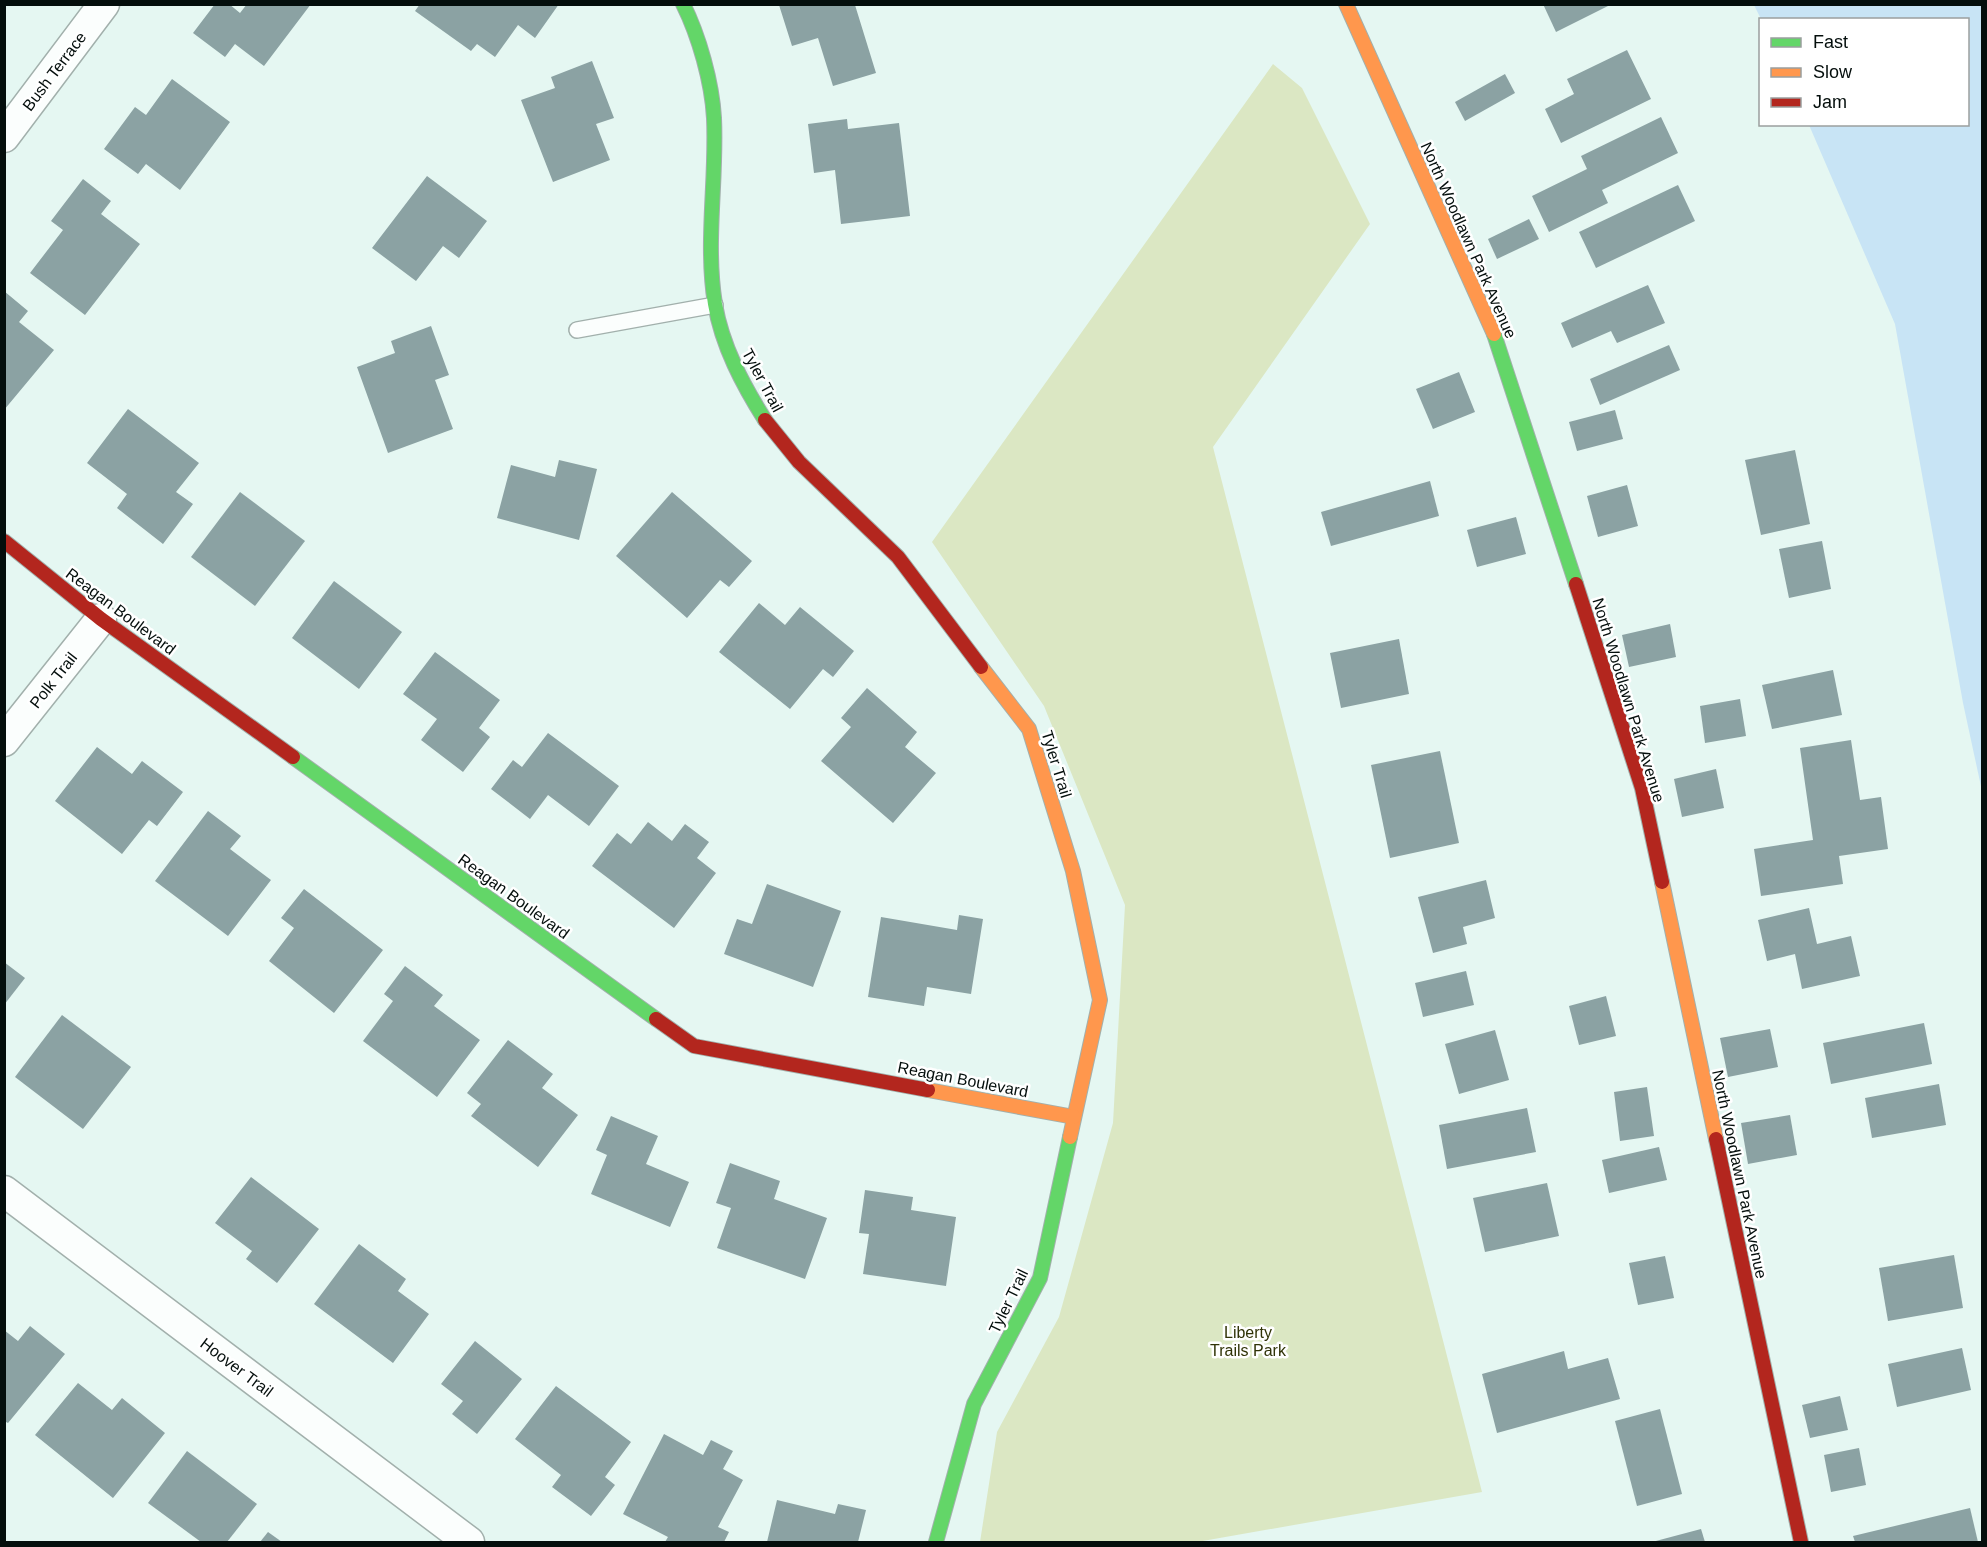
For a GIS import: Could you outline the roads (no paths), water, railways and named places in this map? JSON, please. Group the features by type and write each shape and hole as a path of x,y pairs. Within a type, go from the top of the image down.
{"street":[{"name":"Bush Terrace","path":"4,137 104,4"},
{"name":"Tyler Trail","path":"683,4 700,50 709,84 714,117 711,233 715,305 735,368 771,430 800,462 898,557 1029,729 1073,871 1100,1000 1040,1278 974,1404 936,1542"},
{"name":"North Woodlawn Park Avenue","path":"1346,4 1491,324 1642,788 1801,1542"},
{"name":"Reagan Boulevard","path":"4,541 100,619 694,1046 1074,1117"},
{"name":"Polk Trail","path":"4,741 100,619"},
{"name":"Hoover Trail","path":"4,1191 469,1542"}],"lane":[{"path":"577,330 715,305"}],"water":[{"path":"1754,5 1982,5 1982,791 1963,703 1895,324 1809,126 1969,126 1969,18 1760,18"}],"park label":[{"name":"Liberty Trails Park","path":"1248,1341"}]}
